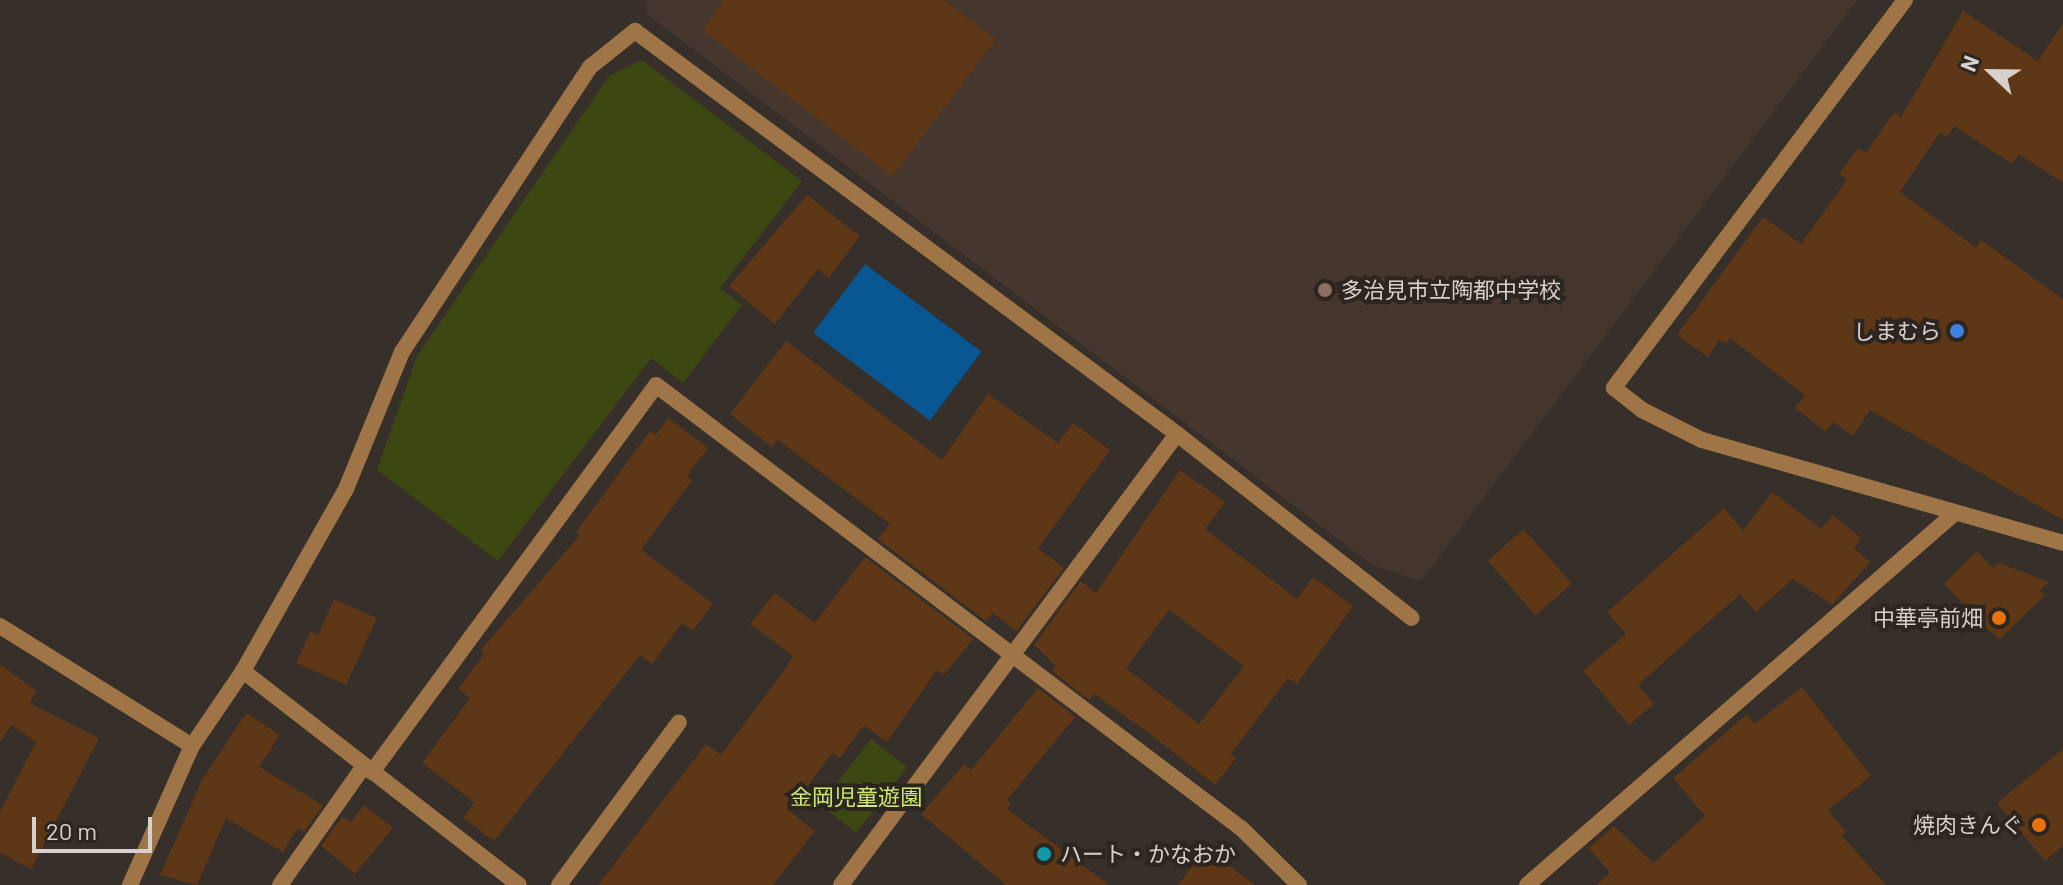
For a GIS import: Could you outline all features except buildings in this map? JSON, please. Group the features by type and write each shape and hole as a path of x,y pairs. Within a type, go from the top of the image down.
{"street":[{"path":"1905,0 1614,388 1642,410 1702,440 2063,543"},
{"path":"130,885 192,746 243,671 346,489 402,352 590,67 635,31 1177,434 1412,618"},
{"path":"280,885 656,385 1017,655 1242,829 1299,885"},
{"path":"841,885 1017,655 1177,434"},
{"path":"1527,885 1955,513"},
{"path":"0,626 192,746"},
{"path":"243,671 519,885"},
{"path":"559,885 679,722"}],"shaded area":[{"name":"多治見市立陶都中学校","path":"647,0 1857,0 1421,581 1372,565 647,14"}],"green space":[{"path":"642,60 802,181 720,288 742,305 683,383 651,358 498,561 377,470 417,356 609,76"},
{"name":"金岡児童遊園","path":"871,739 907,767 856,833 820,804"}],"water":[{"path":"865,264 982,352 930,421 813,333"}],"place":[{"name":"多治見市立陶都中学校","path":"1325,290"},
{"name":"しまむら","path":"1957,331"},
{"name":"中華亭前畑","path":"1999,618"},
{"name":"焼肉きんぐ","path":"2039,825"},
{"name":"ハート・かなおか","path":"1044,854"}]}
